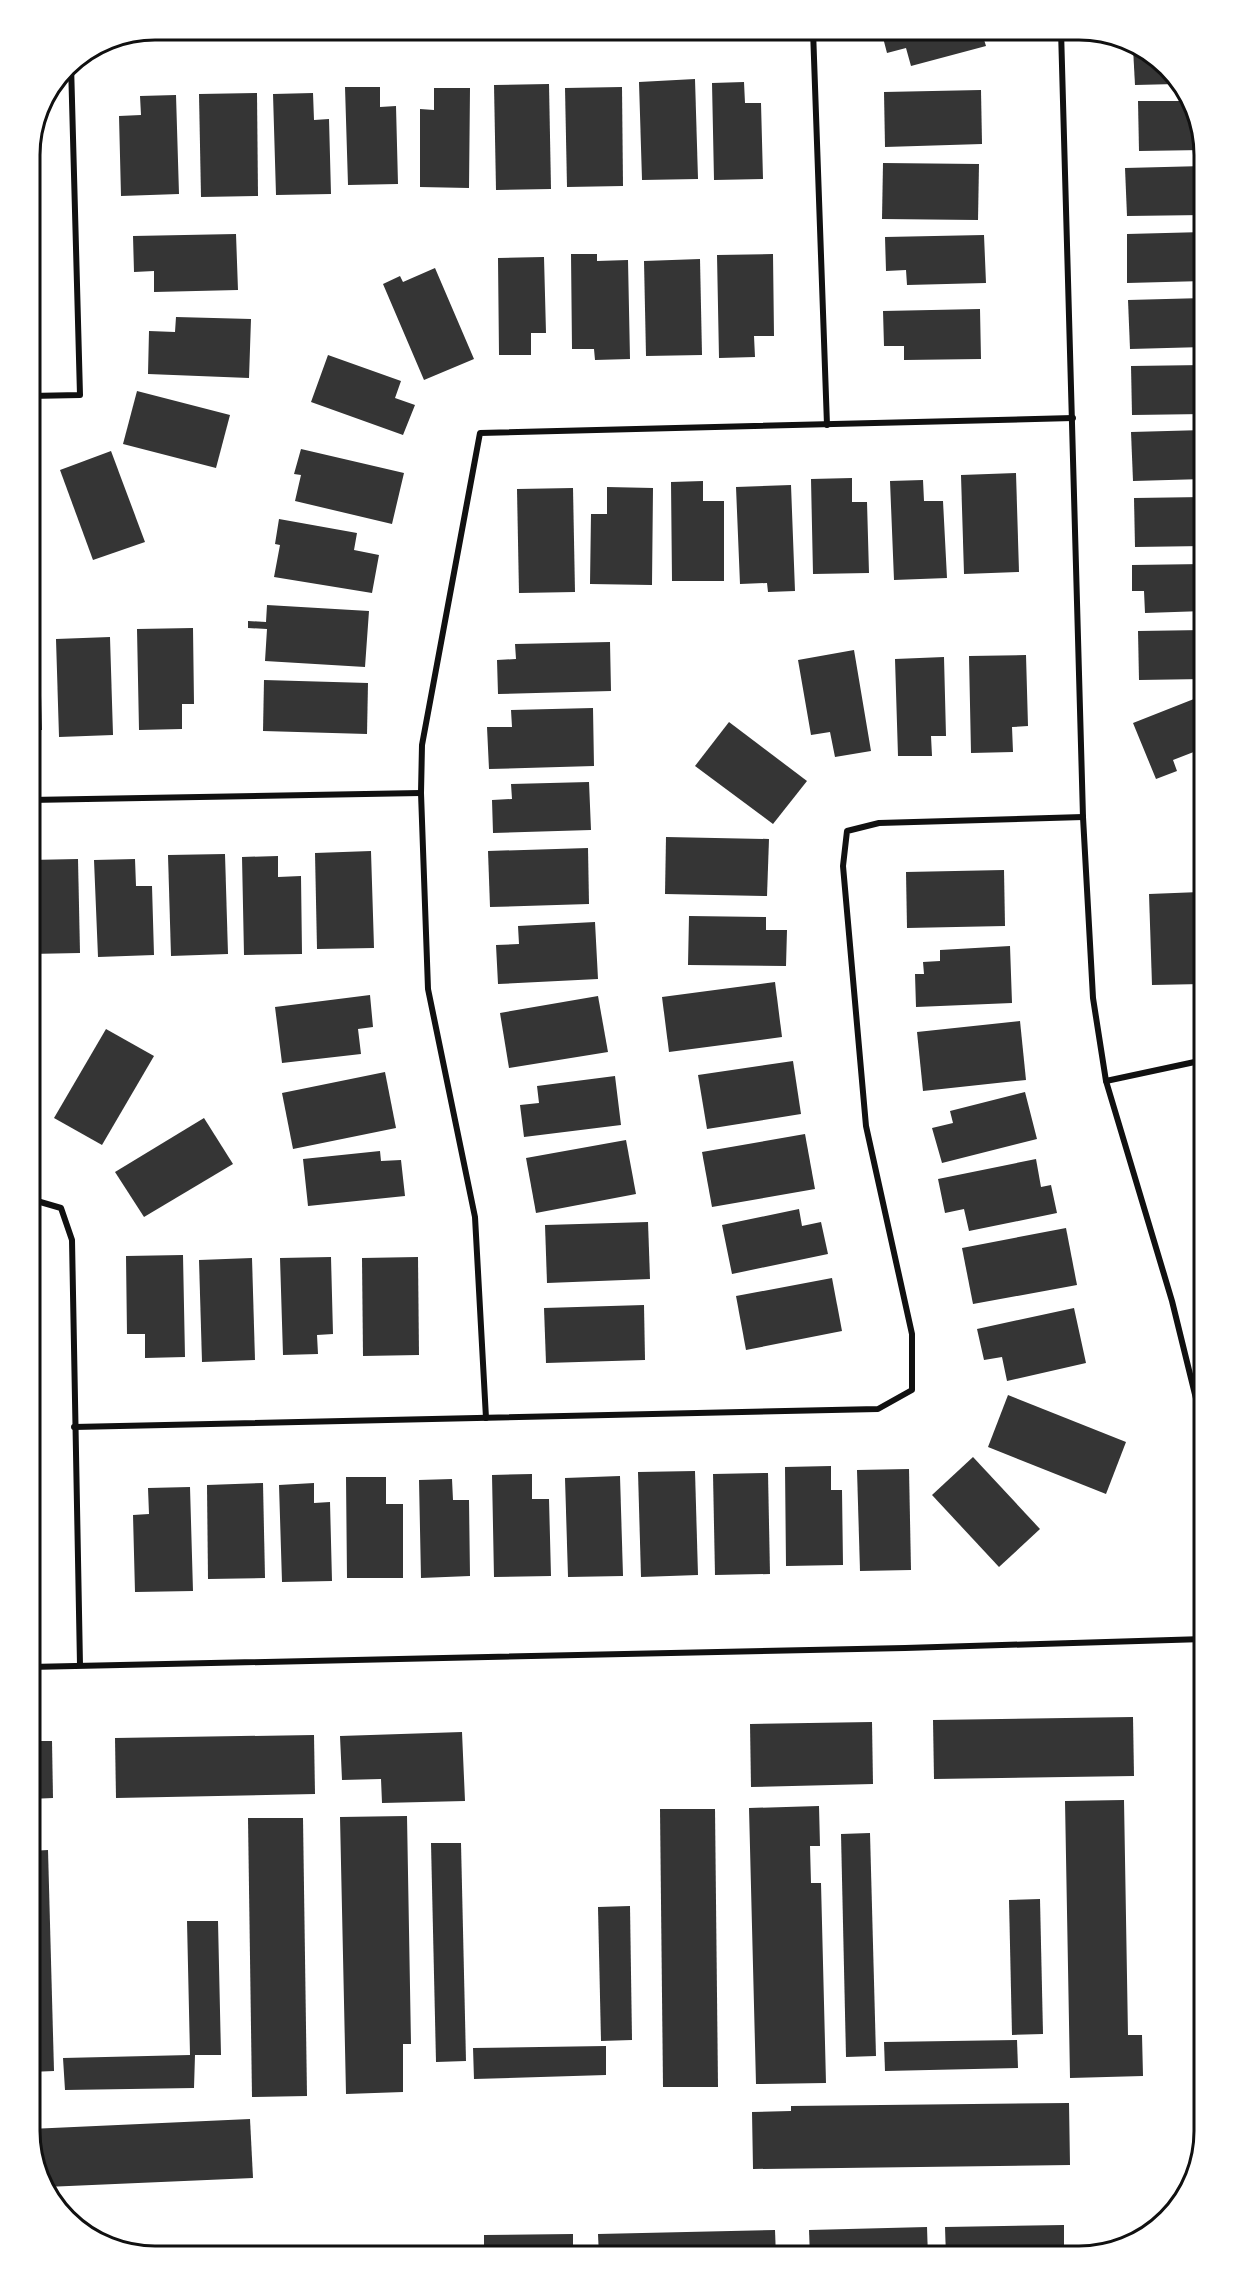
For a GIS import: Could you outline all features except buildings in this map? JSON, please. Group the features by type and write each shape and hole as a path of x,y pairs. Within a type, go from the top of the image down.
{"street":[{"path":"813,41 828,425"},
{"path":"1061,41 1083,818 1093,998 1106,1081 1172,1301 1194,1390"},
{"path":"41,396 80,395 71,77"},
{"path":"486,1418 475,1217 428,989 421,793 422,746 480,433 1073,417"},
{"path":"41,800 421,793"},
{"path":"74,1428 878,1409 912,1390 912,1334 866,1126 843,866 847,831 879,823 1083,818"},
{"path":"1106,1081 1194,1062"},
{"path":"40,1202 62,1208 72,1240 80,1665"},
{"path":"40,1666 905,1648 1194,1639"}]}
